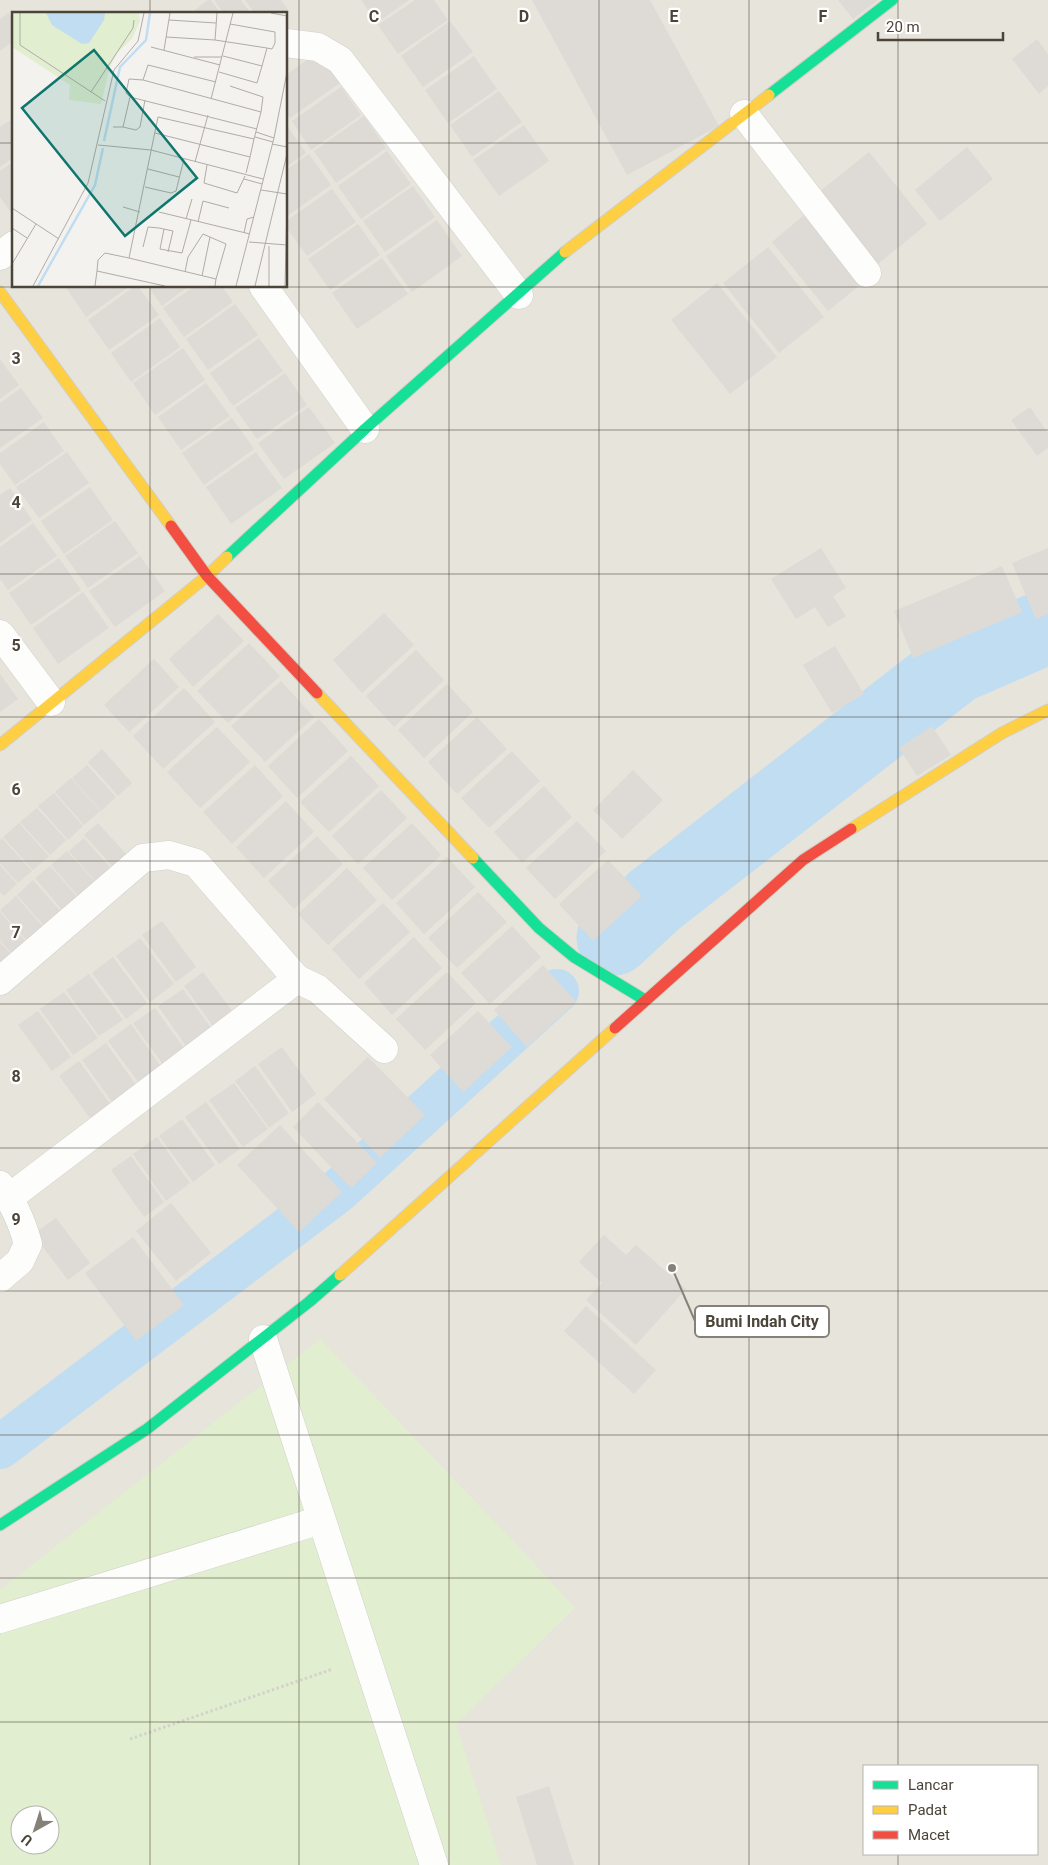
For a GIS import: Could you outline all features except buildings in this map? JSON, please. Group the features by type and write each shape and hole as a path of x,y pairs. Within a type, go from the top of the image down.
{"street":[{"path":"0,745 207,576 365,430 570,248 892,0"},
{"path":"288,43 318,46 340,60 518,295"},
{"path":"744,114 867,273"},
{"path":"0,256 12,247"},
{"path":"264,288 365,430"},
{"path":"0,292 207,576 539,928 574,957 645,1000"},
{"path":"0,634 51,702"},
{"path":"0,1525 147,1429 310,1302 803,860 1002,733 1048,710"},
{"path":"0,981 143,858 168,855 196,862 297,979 318,989 384,1049"},
{"path":"0,1278 20,1261 28,1244 22,1222 5,1191 297,979"},
{"path":"263,1338 434,1865"},
{"path":"0,1620 321,1520"}],"path":[{"path":"130,1739 366,1658"}],"shaded area":[{"path":"0,0 1048,0 1048,1865 0,1865"}],"green space":[{"path":"320,1339 575,1608 456,1724 501,1865 0,1865 0,1590"}],"waterway":[{"path":"614,938 655,900 956,666 1048,626"},
{"path":"0,1447 338,1191 557,991"}],"traffic: fast":[{"path":"769,95 892,0"},
{"path":"227,557 365,429 565,252"},
{"path":"473,858 539,928 574,957 645,1000"},
{"path":"0,1525 147,1429 309,1302 340,1275"}],"traffic: slow":[{"path":"565,252 769,95"},
{"path":"0,292 171,526"},
{"path":"0,745 207,576 227,557"},
{"path":"317,693 473,858"},
{"path":"851,829 1002,733 1048,710"},
{"path":"340,1275 615,1028"}],"traffic: jam":[{"path":"171,526 207,576 317,693"},
{"path":"615,1028 803,860 851,829"}],"place":[{"name":"Bumi Indah City","path":"672,1268"}]}
